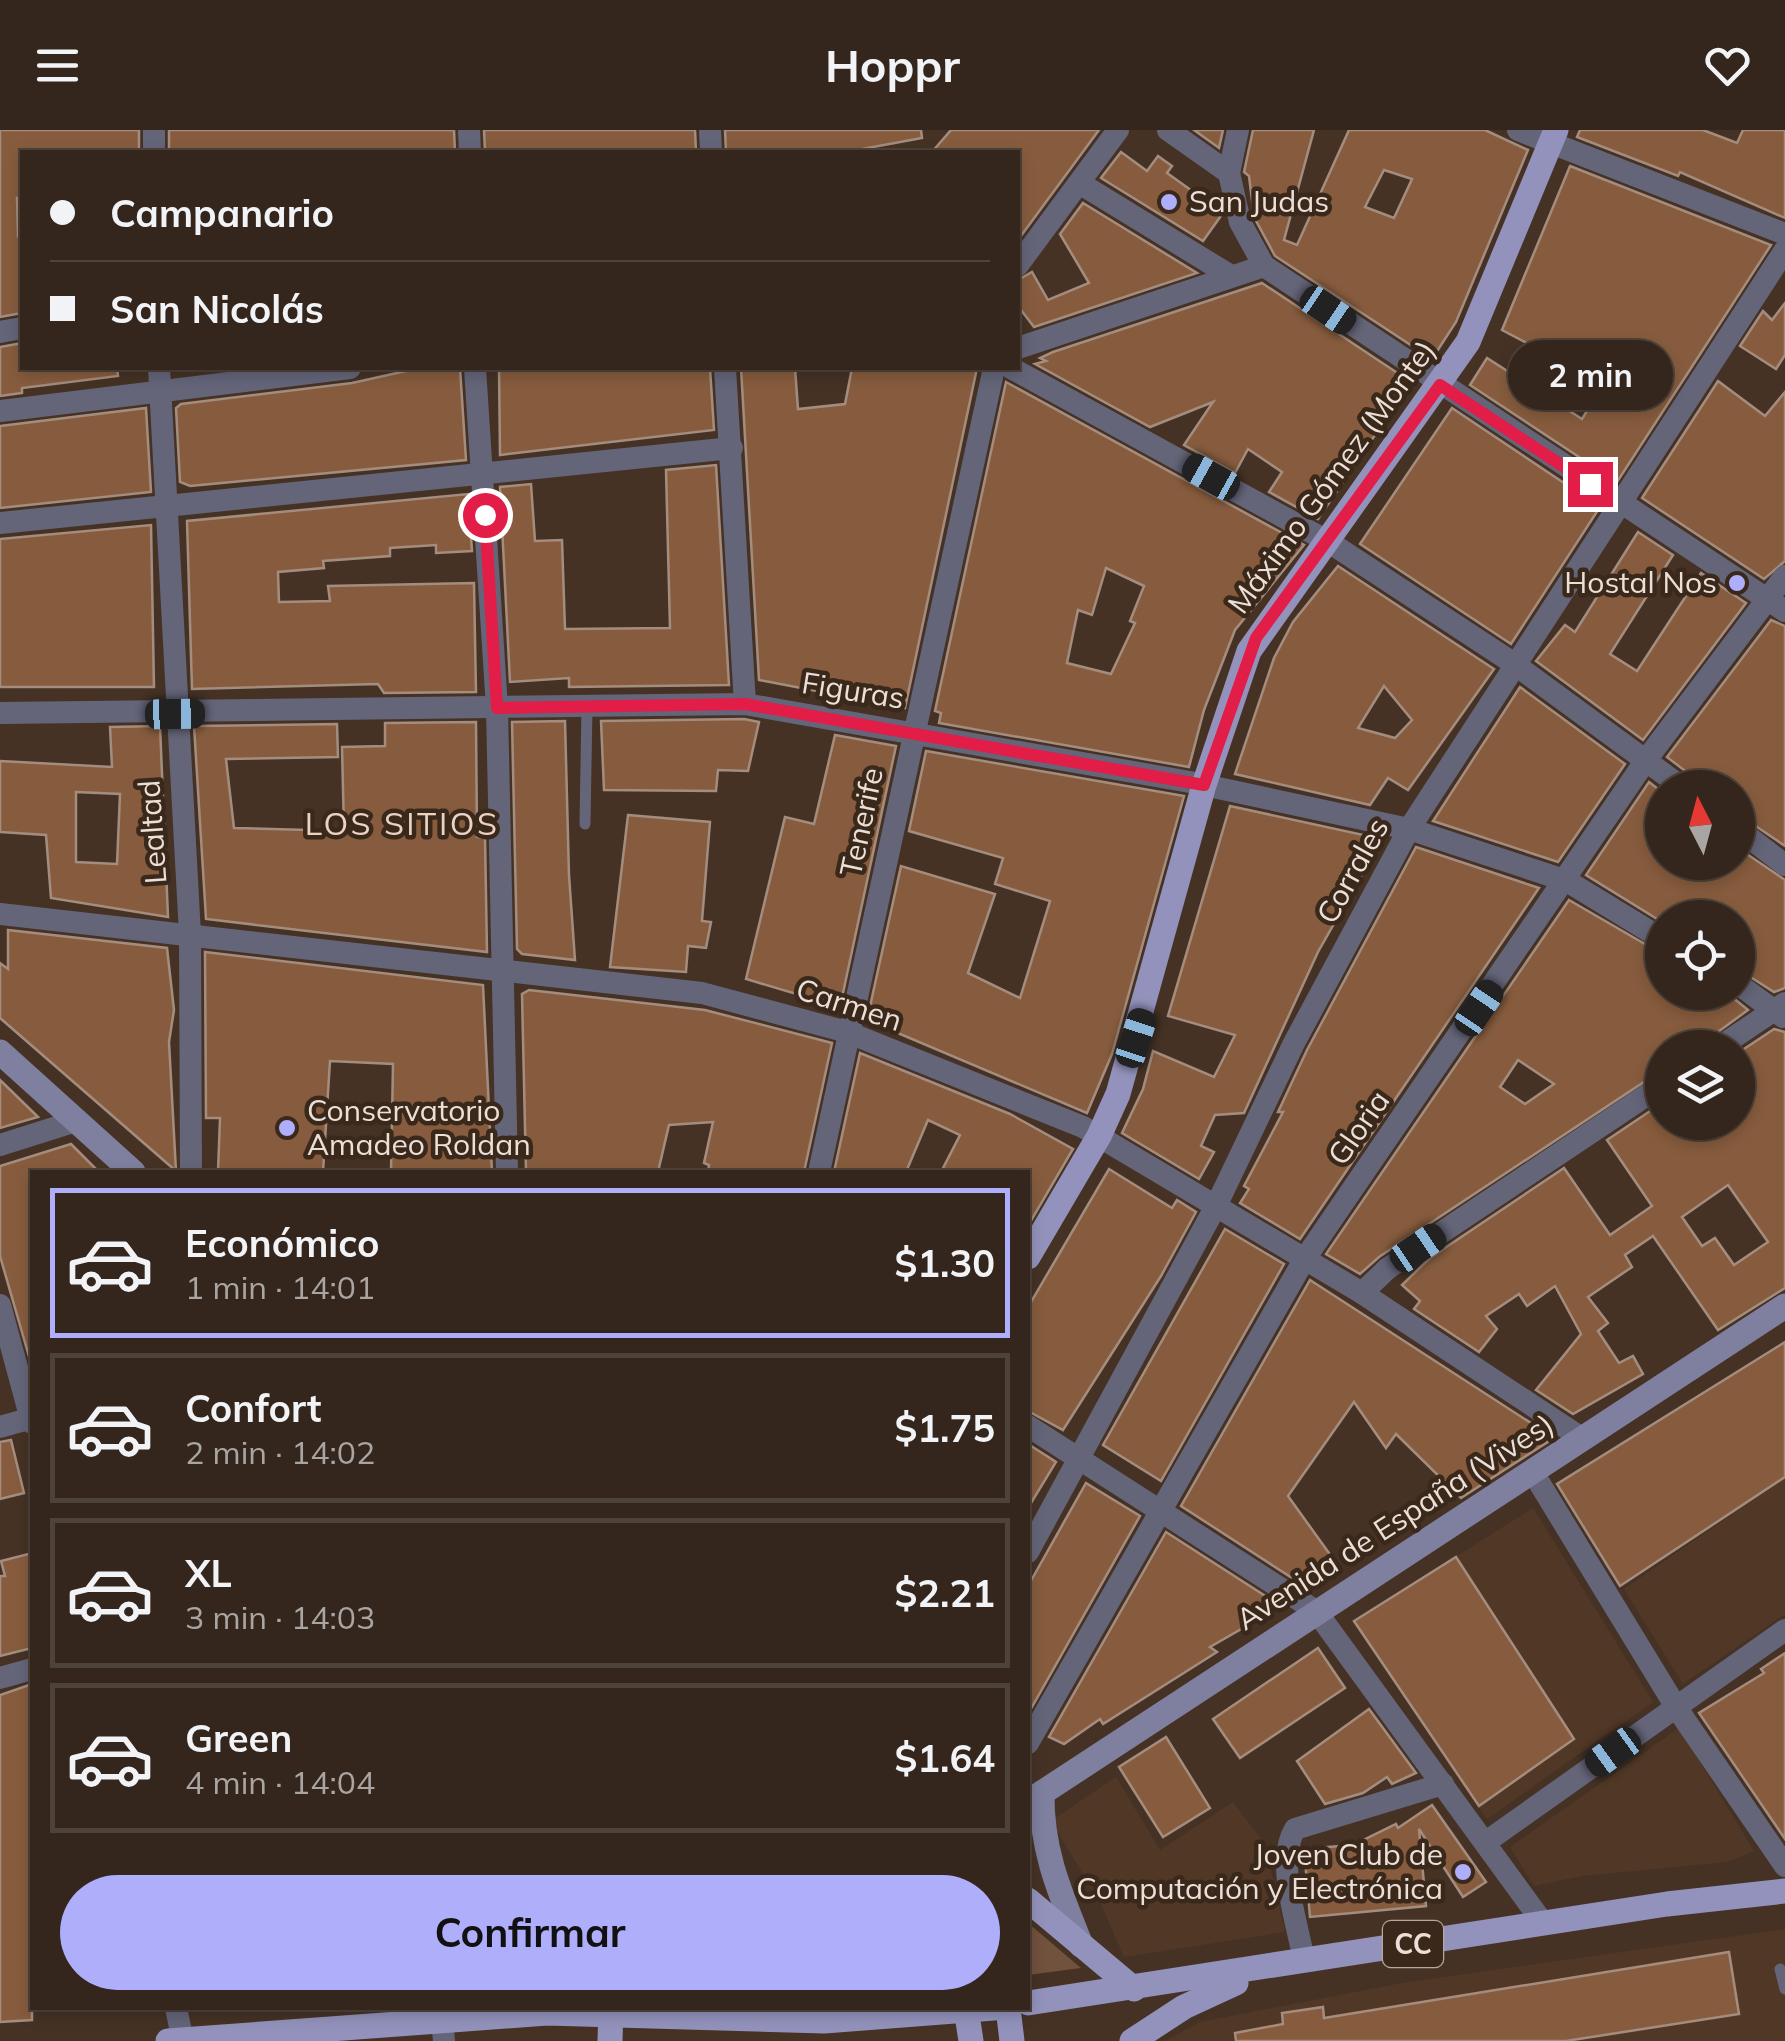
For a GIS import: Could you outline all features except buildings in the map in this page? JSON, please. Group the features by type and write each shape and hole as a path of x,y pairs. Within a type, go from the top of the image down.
{"main road":[{"name":"Máximo Gómez (Monte)","path":"1030,1254 1099,1136 1143,1014 1204,785 1250,651 1440,385 1480,320 1554,137"},
{"name":"CC","path":"1134,1989 1543,1923 1785,1892"},
{"path":"1030,1902 1134,1989"},
{"path":"1132,2041 1198,2000 1294,1963"},
{"path":"1030,2003 1134,1989"},
{"path":"168,2041 310,2036 380,2016 443,2030 611,2011 824,2020 953,2010"},
{"path":"966,2010 970,2041"},
{"path":"1008,2010 1012,2041"},
{"path":"610,2041 611,2011"}],"street":[{"path":"1020,262 1118,130"},
{"path":"1168,130 1229,174"},
{"path":"1238,130 1229,174 1240,222 1264,266 1775,605"},
{"path":"1518,130 1554,137 1785,234"},
{"path":"1081,184 1230,276"},
{"name":"Corrales","path":"1030,1548 1217,1204 1294,1043 1409,829 1512,664 1785,250"},
{"path":"1020,347 1264,266"},
{"name":"Lealtad","path":"159,370 190,934 192,1170"},
{"path":"0,411 334,370"},
{"path":"476,370 497,708 507,1170"},
{"path":"725,370 745,704"},
{"name":"Tenerife","path":"819,1170 994,370"},
{"path":"1015,370 1329,542 1512,664 1659,770"},
{"path":"0,523 732,448"},
{"name":"Gloria","path":"1030,1739 1304,1260 1567,881 1646,760 1775,605 1785,576"},
{"name":"Figuras","path":"0,713 175,714 745,704 913,730 1204,785 1409,829 1567,881 1645,929"},
{"path":"1755,842 1785,865"},
{"name":"Carmen","path":"0,914 702,993 847,1032 1099,1136 1362,1293 1583,1439"},
{"path":"1748,1030 1782,1010 1755,994"},
{"path":"0,1052 130,1170"},
{"path":"1362,1293 1387,1268 1645,1096"},
{"path":"0,1145 76,1121"},
{"path":"0,1306 30,1413"},
{"name":"Avenida de España (Vives)","path":"1032,1803 1316,1611 1785,1306"},
{"path":"0,1427 30,1420"},
{"path":"1030,1427 1316,1611 1543,1923"},
{"path":"1532,1471 1676,1707 1785,1866"},
{"path":"1486,1842 1785,1630"},
{"path":"0,1678 30,1670"},
{"path":"1294,1963 1287,1843 1295,1829 1443,1784"},
{"path":"1032,1803 1042,1828 1048,1866 1081,1944"},
{"path":"176,2010 182,2040"}],"lane":[{"path":"585,824 586,706"},
{"path":"1780,1969 1785,1989"}],"shaded area":[{"path":"1785,1478 1785,1614 1683,1684 1624,1589"},
{"path":"1533,1508 1653,1702 1487,1819 1354,1621"},
{"path":"1679,1728 1754,1851 1727,1862 1582,1876 1534,1886 1510,1847"},
{"path":"1116,1777 1160,1850 1233,1802 1265,1844 1285,1932 1124,1957 1100,1902 1051,1821"},
{"path":"1030,1925 1081,1968 1030,1975"},
{"path":"1785,1929 1785,2041 1165,2041 1200,2022 1402,1983"}],"place":[{"name":"San Judas","path":"1169,202"},
{"name":"Hostal Nos","path":"1737,583"},
{"name":"Conservatorio Amadeo Roldan","path":"287,1128"},
{"name":"Joven Club de Computación y Electrónica","path":"1463,1872"}],"district":[{"name":"LOS SITIOS","path":"402,824"}],"route":[{"path":"485,515 497,708 745,704 913,730 1204,785 1242,667 1256,638 1440,385 1590,484"}]}
